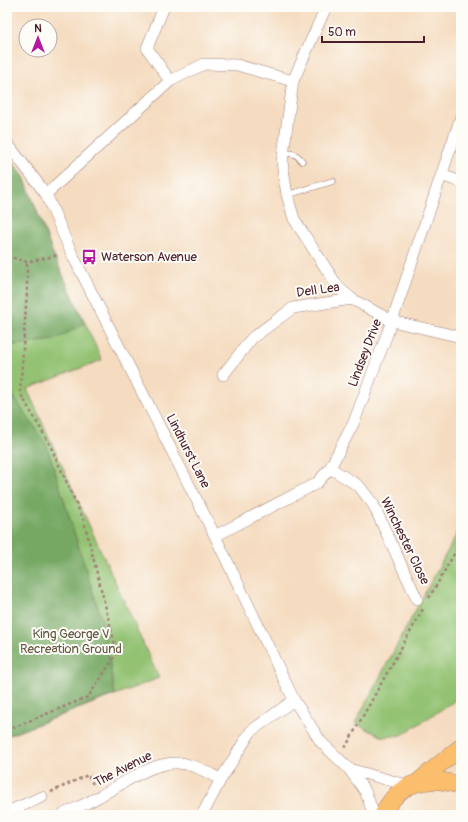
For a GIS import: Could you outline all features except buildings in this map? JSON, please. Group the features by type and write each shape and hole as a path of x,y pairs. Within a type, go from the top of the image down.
{"main road":[{"path":"383,815 395,796 414,784 461,747"},
{"path":"414,784 433,780 448,781 461,786"}],"street":[{"path":"164,7 147,48 170,81"},
{"path":"326,7 293,81 282,162 287,195 294,219 338,287 352,299"},
{"path":"46,194 170,81 204,64 237,65 293,81"},
{"name":"Lindsey Drive","path":"215,536 317,483 330,468 354,422 392,321 461,117"},
{"name":"Lindhurst Lane","path":"7,143 46,194 71,252 215,536 294,700 321,742 348,768 365,791 374,815"},
{"path":"441,175 461,182"},
{"name":"Dell Lea","path":"223,375 252,338 293,308 352,299 392,321 461,337"},
{"name":"Winchester Close","path":"330,468 360,486 373,504 417,598"},
{"path":"202,815 221,779 251,731 294,700"},
{"name":"The Avenue","path":"62,815 99,797 140,774 161,766 176,763 196,767 221,779"},
{"name":"Lindhurst Lane","path":"348,768 414,784"},
{"path":"7,812 19,811 42,797"}],"lane":[{"path":"283,153 298,155 302,161"},
{"path":"287,195 333,181"}],"path":[{"path":"7,256 27,262 71,252"},
{"path":"7,730 88,697 117,653 84,521 50,445 20,393 27,291 27,262"},
{"path":"339,759 461,542"},
{"path":"42,797 88,775 99,797"}],"green space":[{"name":"King George V Recreation Ground","path":"7,154 24,177 53,254 102,360 27,389 159,678 7,736"},
{"path":"7,154 24,177 53,254 85,323 55,340 7,346"},
{"path":"7,378 14,397 47,446 103,624 115,694 7,736"},
{"path":"461,526 461,690 453,702 402,735 383,737 355,723"}],"place":[{"name":"Waterson Avenue","path":"89,257"}]}
